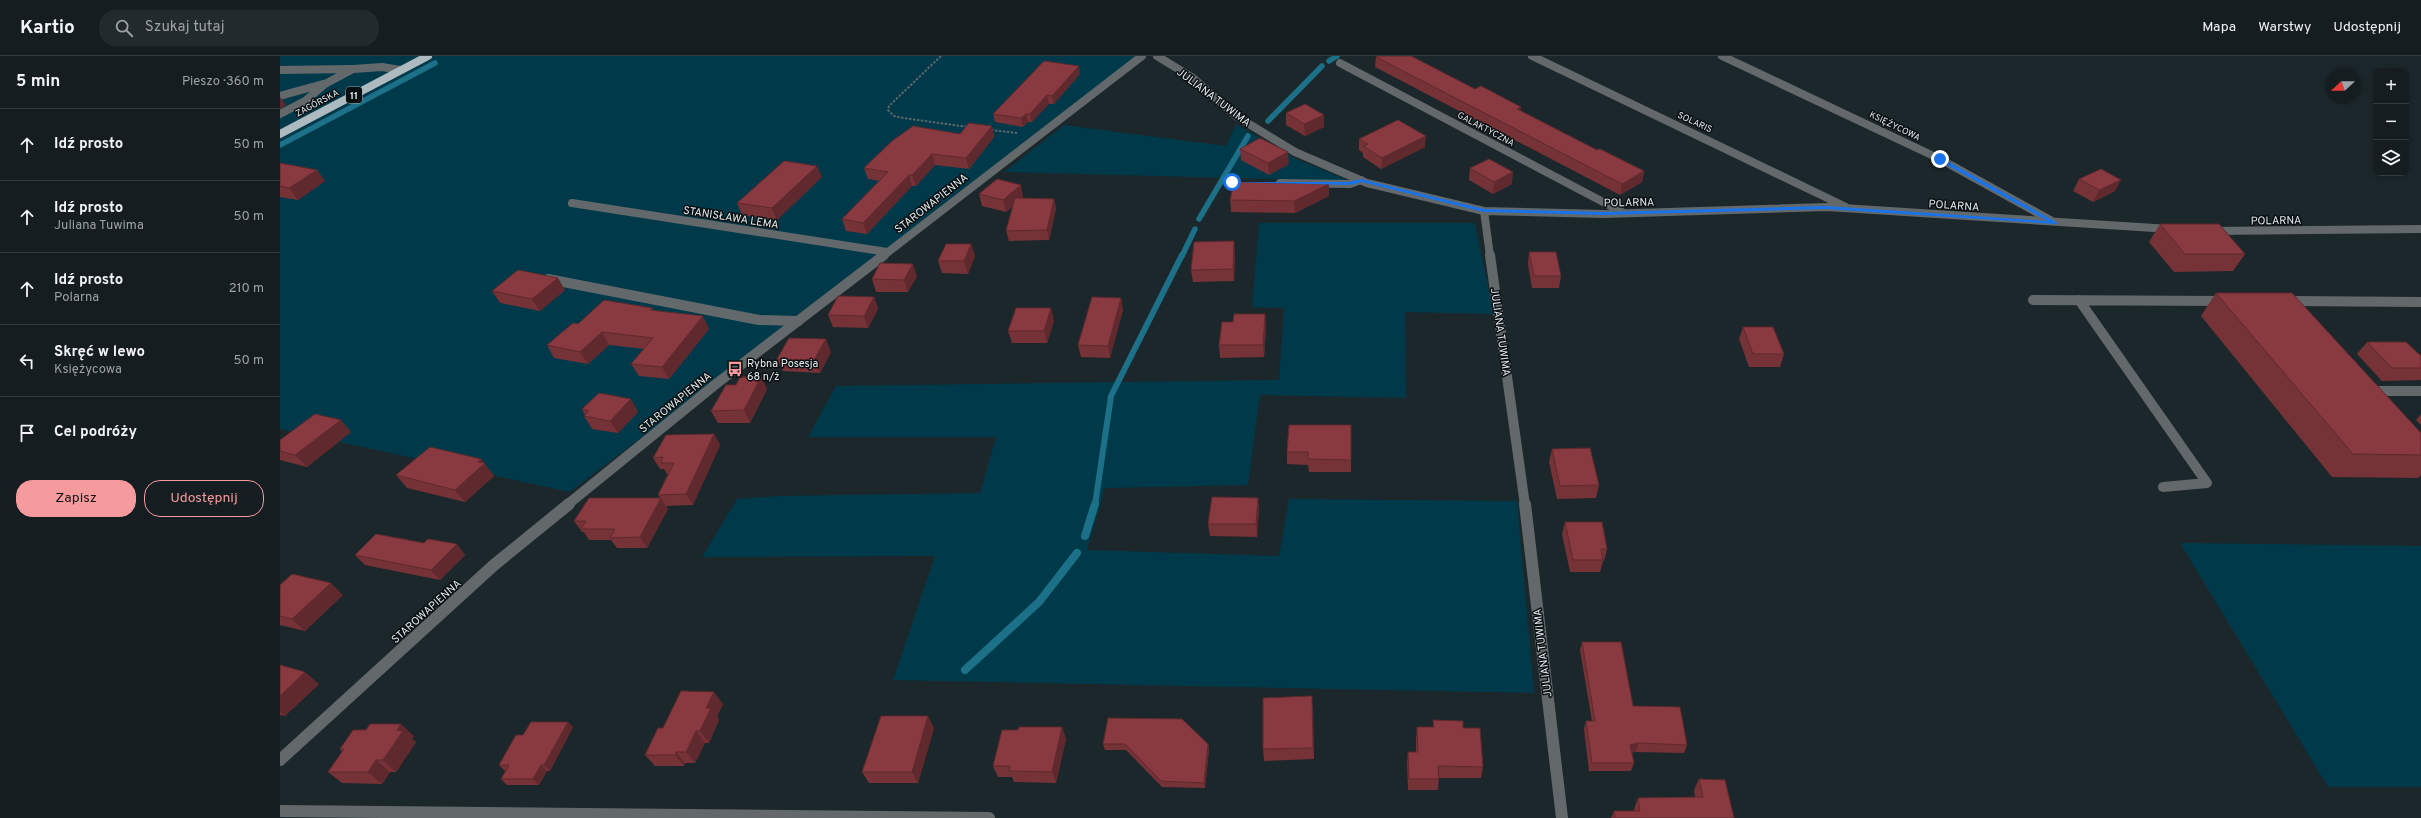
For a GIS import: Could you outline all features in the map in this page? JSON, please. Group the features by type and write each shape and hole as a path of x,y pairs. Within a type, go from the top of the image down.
{"highway":[{"name":"ZAGÓRSKA","path":"280,134 428,56"}],"street":[{"name":"STAROWAPIENNA","path":"280,760 494,565 716,384 1142,56"},
{"name":"JULIANA TUWIMA","path":"1157,56 1193,78 1236,116 1295,152 1361,180 1484,211 1523,491 1562,818"},
{"name":"SOLARIS","path":"1532,56 1826,195 1850,209"},
{"name":"KSIĘŻYCOWA","path":"1722,56 1940,159 2055,223"},
{"name":"GALAKTYCZNA","path":"1340,63 1624,213"},
{"path":"280,70 382,67 400,70"},
{"path":"280,114 305,101 325,84 353,69"},
{"path":"280,96 325,84"},
{"path":"1271,183 1350,184 1361,180"},
{"name":"STANISŁAWA LEMA","path":"572,203 887,252"},
{"name":"POLARNA","path":"1484,211 1624,213 1826,207 2180,230"},
{"name":"POLARNA","path":"2203,231 2421,229"},
{"path":"542,278 759,320 798,321"},
{"path":"2033,300 2235,301"},
{"path":"2079,300 2207,483 2163,487"},
{"path":"2300,312 2286,301 2421,302"},
{"path":"2363,380 2373,391 2421,391"},
{"path":"280,811 989,818"}],"path":[{"path":"941,56 889,106 888,110 894,116 903,118 974,128"},
{"path":"990,130 1038,136"}],"shaded area":[{"path":"280,56 1141,56 570,492 280,429"},
{"path":"1236,124 1296,159 1350,181 1004,172 1064,125 1226,146"},
{"path":"1259,223 1475,223 1494,314 1405,312 1406,398 1260,395 1248,485 1105,488 1087,550 1279,556 1289,499 1517,501 1534,693 893,680 935,556 702,557 737,499 778,496 980,493 996,437 808,437 836,386 1279,380 1284,308 1252,307"},
{"path":"2180,543 2421,546 2421,787 2328,787"}],"building":[{"path":"1411,56 1475,89 1481,86 1521,107 1517,109 1597,150 1600,149 1644,171 1622,184 1376,57"},
{"path":"1044,61 1079,66 1052,96 1047,95 1030,114 1026,114 1021,118 993,114"},
{"path":"1305,104 1324,115 1304,124 1286,113"},
{"path":"1398,120 1426,136 1382,158 1363,146 1368,144 1359,139"},
{"path":"969,123 992,126 966,158 932,154 912,175 909,175 863,223 842,219 888,172 864,168 892,141 913,126 960,134"},
{"path":"1260,138 1288,152 1268,163 1240,149"},
{"path":"1489,159 1513,172 1494,182 1470,168"},
{"path":"784,161 817,166 772,208 737,203"},
{"path":"280,163 317,170 289,188 280,186"},
{"path":"2101,169 2121,180 2099,190 2079,179"},
{"path":"997,179 1021,185 1003,200 979,194"},
{"path":"1234,182 1329,184 1294,201 1230,200"},
{"path":"1015,198 1054,199 1047,230 1006,231"},
{"path":"2160,224 2219,224 2245,254 2185,254"},
{"path":"1234,241 1233,269 1191,270 1194,242"},
{"path":"946,244 971,244 964,261 938,261"},
{"path":"1529,252 1556,252 1561,276 1534,276"},
{"path":"880,263 913,264 904,280 872,279"},
{"path":"518,270 558,278 532,299 492,291"},
{"path":"2216,293 2292,293 2421,433 2421,455 2353,454"},
{"path":"838,296 874,297 864,316 828,315"},
{"path":"1092,297 1121,298 1108,346 1078,345"},
{"path":"604,300 652,308 650,310 703,316 662,367 631,364 653,338 602,332 580,352 547,345 573,323 578,324"},
{"path":"1016,308 1051,308 1044,331 1008,331"},
{"path":"1234,314 1265,314 1263,345 1219,345 1222,322 1233,322"},
{"path":"1743,327 1773,327 1784,354 1753,354"},
{"path":"789,338 826,339 814,360 777,359"},
{"path":"2367,342 2406,342 2421,356 2421,368 2392,368"},
{"path":"740,377 761,377 744,410 711,411 726,385 736,385"},
{"path":"599,393 631,399 610,421 584,416 589,411 582,409"},
{"path":"315,414 341,420 295,455 280,451 280,440"},
{"path":"1289,425 1351,425 1351,460 1308,459 1308,452 1287,452"},
{"path":"714,434 686,494 658,495 674,463 661,463 663,457 653,458 666,435"},
{"path":"430,447 481,459 478,462 485,463 455,490 396,475"},
{"path":"1590,448 1599,485 1560,486 1552,449"},
{"path":"1212,497 1258,498 1256,524 1208,524"},
{"path":"589,498 661,498 640,537 610,538 615,529 581,529 586,521 574,521"},
{"path":"1565,522 1602,522 1607,549 1601,549 1603,560 1573,560"},
{"path":"376,534 424,543 428,539 457,544 431,570 355,555"},
{"path":"292,574 331,583 292,619 280,616 280,585"},
{"path":"1582,642 1621,642 1633,706 1680,707 1687,745 1638,743 1630,745 1634,763 1592,763 1586,721 1595,721"},
{"path":"280,665 305,672 280,696"},
{"path":"681,691 714,692 706,708 711,708 700,731 696,731 686,752 676,752 675,755 645,755 658,728 663,728"},
{"path":"1312,696 1313,748 1263,749 1263,698"},
{"path":"881,716 928,716 912,772 862,772"},
{"path":"1108,718 1182,719 1208,744 1204,783 1161,781 1125,744 1103,744"},
{"path":"1433,720 1463,721 1463,728 1480,728 1483,767 1438,766 1439,779 1409,779 1408,752 1418,752 1417,727 1434,727"},
{"path":"531,722 568,722 544,765 541,765 533,779 501,779 509,765 499,765 516,735 523,735"},
{"path":"370,724 401,724 397,730 403,731 383,760 376,760 368,772 328,772 344,749 340,749 353,730 366,730"},
{"path":"1019,727 1062,727 1052,772 1009,771 1010,766 993,766 1002,730 1018,730"},
{"path":"1699,779 1725,780 1734,818 1615,818 1614,811 1640,811 1638,798 1703,797"}],"waterway":[{"path":"1329,61 1337,56"},
{"path":"280,145 435,63"},
{"path":"1268,121 1322,66"},
{"path":"1199,219 1248,136"},
{"path":"1182,256 1195,229"},
{"path":"1095,505 1111,396 1182,255"},
{"path":"1085,536 1095,504"},
{"path":"965,670 1039,602 1077,553"}],"place":[{"name":"Rybna Posesja 68 n/ż","path":"735,369"}],"route":[{"path":"1232,182 1350,184 1361,180 1367,183 1484,211 1604,214 1826,207 2055,223 1940,159"}]}
